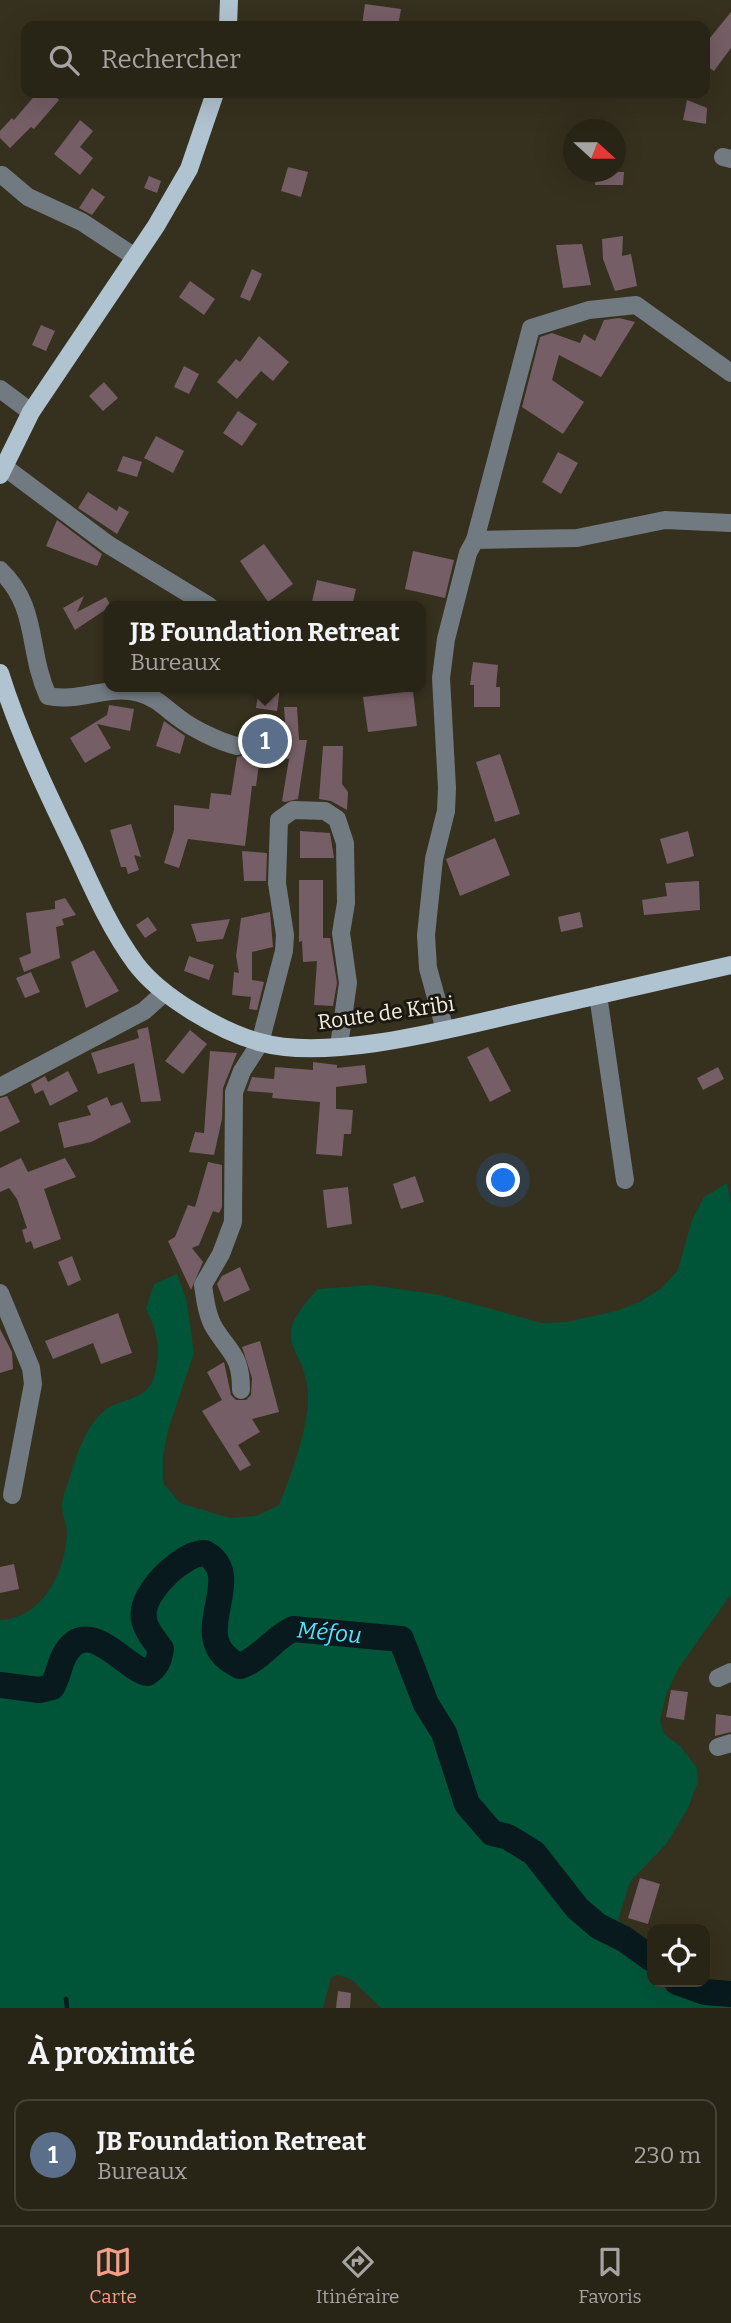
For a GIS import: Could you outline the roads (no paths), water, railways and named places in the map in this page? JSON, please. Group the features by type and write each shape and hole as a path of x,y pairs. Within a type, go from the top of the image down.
{"main road":[{"path":"228,21 229,0"},
{"path":"2,471 31,412 135,257 189,169 213,98"},
{"name":"Route de Kribi","path":"0,673 15,721 106,916 137,965 164,993 208,1019 260,1043 318,1048 445,1030 731,965"}],"street":[{"path":"2,175 28,197 82,222 135,257"},
{"path":"445,1030 428,968 426,935 434,859 446,811 441,678 446,639 468,553 475,540 531,328 589,310 636,305 731,373"},
{"path":"0,389 31,412"},
{"path":"2,471 109,545 201,601"},
{"path":"475,540 577,538 665,520 731,523"},
{"path":"0,570 17,586 26,607 40,679 48,696 63,700 111,692"},
{"path":"136,692 171,708 178,718 237,746"},
{"path":"241,1390 237,1360 230,1345 215,1329 203,1285 221,1254 233,1222 234,1091 242,1071 260,1043 284,951 285,936 277,883 279,820 293,810 325,811 337,819 345,843 346,903 341,933 348,983 339,1046"},
{"path":"1,1085 144,1011 164,993"},
{"path":"598,995 625,1180"},
{"path":"0,1293 31,1368 33,1384 12,1495"}],"waterway":[{"name":"Méfou","path":"0,1685 39,1690 52,1687 64,1656 73,1644 83,1640 105,1646 147,1673 157,1663 161,1649 144,1621 147,1601 167,1573 187,1559 205,1553 217,1564 221,1578 215,1625 216,1641 223,1655 240,1666 254,1659 293,1629 401,1639 426,1704 444,1733 467,1804 492,1833 508,1837 534,1853 577,1908 598,1926 624,1939 647,1955"},
{"name":"Méfou","path":"691,1987 705,1992 731,1994"},
{"path":"66,1999 67,2008"}],"place":[{"name":"JB Foundation Retreat","path":"265,741"}]}
